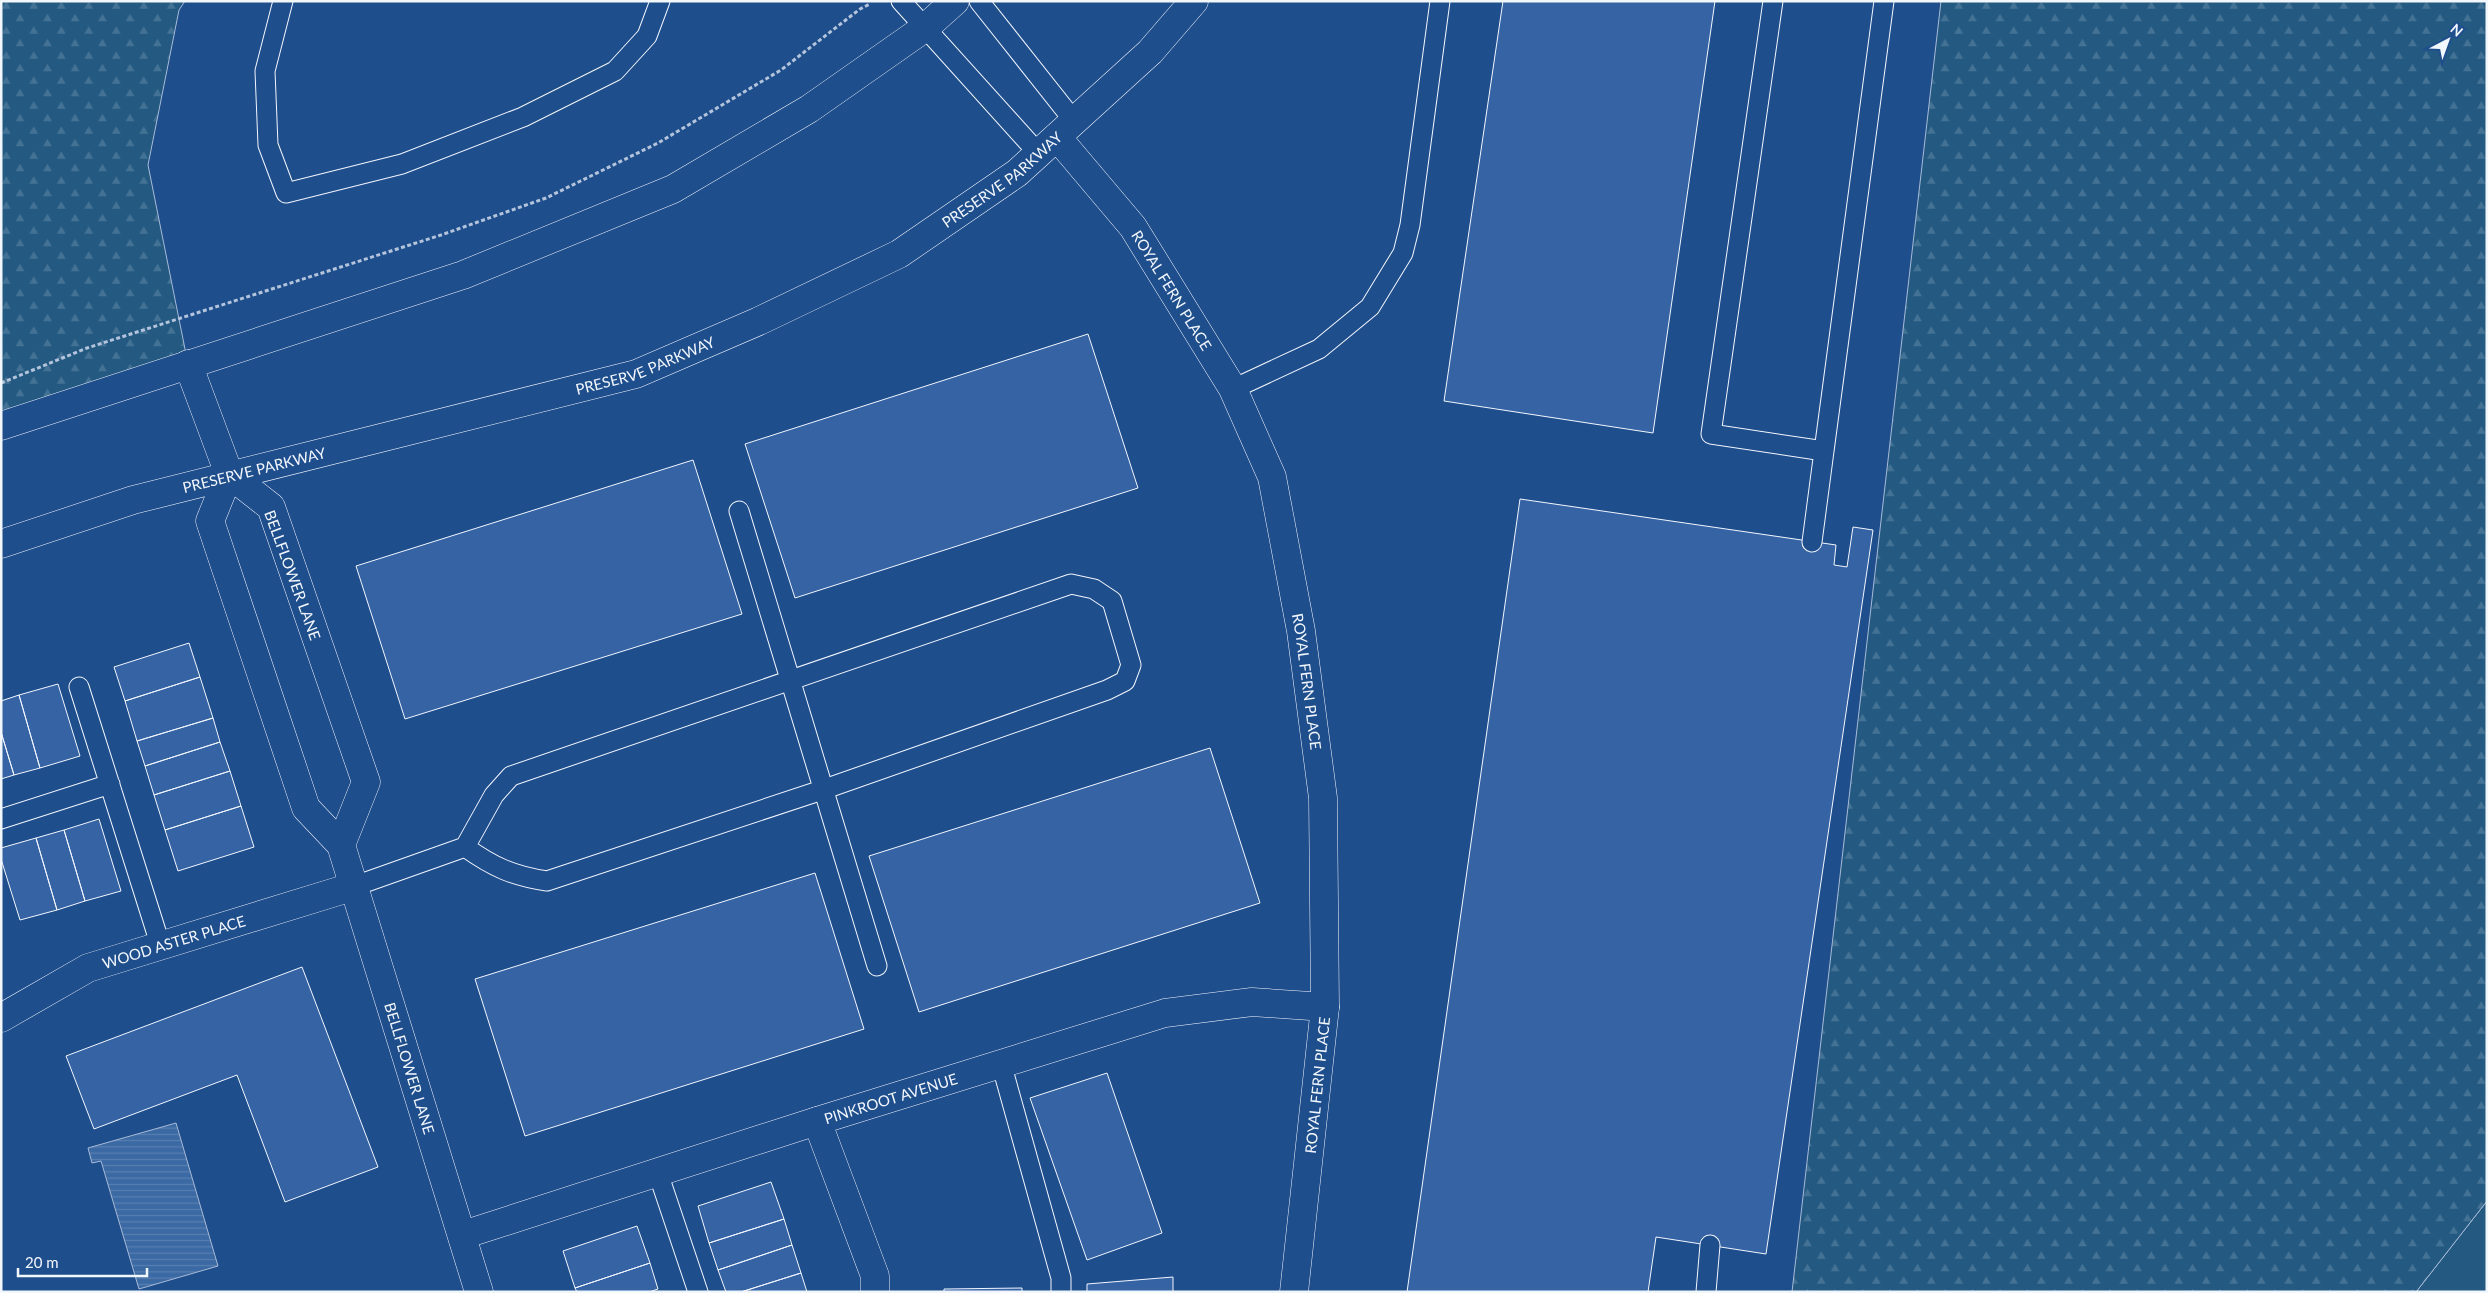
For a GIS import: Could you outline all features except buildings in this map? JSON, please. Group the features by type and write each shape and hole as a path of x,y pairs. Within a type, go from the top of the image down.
{"street":[{"path":"1,426 463,275 673,189 810,109 926,27 955,1"},
{"name":"PRESERVE PARKWAY","path":"1,544 133,500 229,474 636,374 759,321 899,254 1017,173 1150,52 1194,1"},
{"name":"ROYAL FERN PLACE","path":"1056,138 1133,227 1233,388 1272,477 1301,631 1323,798 1325,1008 1294,1292"},
{"path":"188,364 229,474"},
{"name":"BELLFLOWER LANE","path":"341,845 366,782 271,507 229,474 210,521 306,808 341,845 463,1235 479,1292"},
{"name":"WOOD ASTER PLACE","path":"1,1018 88,968 354,886"},
{"name":"PINKROOT AVENUE","path":"463,1235 817,1121 1165,1013 1252,1002 1325,1008"},
{"path":"817,1121 875,1276 875,1292"}],"lane":[{"path":"283,1 265,71 268,144 286,193 402,164 523,117 615,71 647,36 660,1"},
{"path":"901,1 926,27 1056,138"},
{"path":"978,1 1056,138"},
{"path":"1233,388 1319,349 1370,307 1403,253 1410,225 1440,1"},
{"path":"1773,1 1711,434 1824,451"},
{"path":"1812,542 1884,1"},
{"path":"739,511 822,790 877,966"},
{"path":"354,886 465,847 494,795 511,776 1071,584 1094,589 1112,601 1131,665 1125,681 1107,690 822,790 547,880 520,877 490,865 465,847"},
{"path":"79,687 161,947"},
{"path":"1,819 110,784"},
{"path":"1001,1063 1061,1278 1061,1292"},
{"path":"658,1173 698,1292"},
{"path":"1706,1292 1710,1245"}],"path":[{"path":"1,384 88,348 441,235 546,198 658,143 781,70 860,9 878,1"}],"green space":[{"path":"1,1 185,1 179,10 148,165 188,364 1,426"},
{"path":"1941,1 2487,1 2487,1201 2416,1292 1792,1292"},
{"path":"2487,1201 2487,1292 2416,1292"}],"shaded area":[{"path":"176,1123 218,1266 139,1289 101,1161 92,1163 88,1148"}]}
